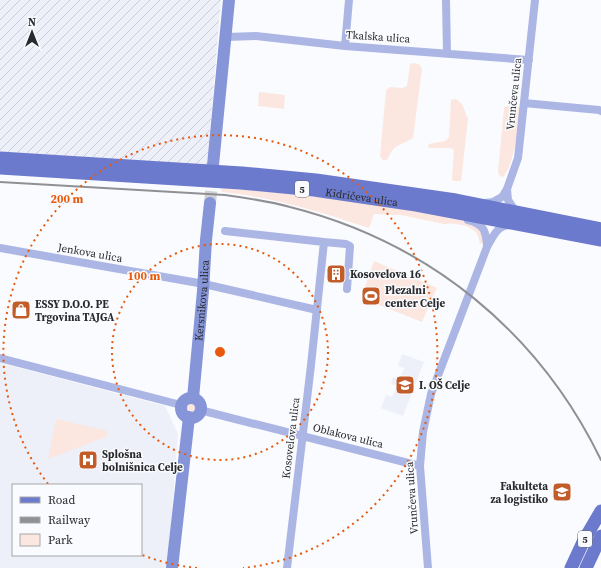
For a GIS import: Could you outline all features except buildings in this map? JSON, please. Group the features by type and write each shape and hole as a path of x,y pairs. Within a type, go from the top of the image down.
{"main road":[{"name":"Kidričeva ulica","path":"0,158 220,172 286,178 401,192 473,203 601,229"},
{"name":"Kidričeva ulica","path":"0,168 241,183 314,190 416,205 601,240"},
{"name":"5","path":"571,568 584,540 601,511"},
{"name":"5","path":"586,568 601,536"}],"street":[{"path":"214,165 229,0"},
{"path":"345,46 349,0"},
{"path":"446,0 447,53"},
{"name":"Vrunčeva ulica","path":"473,203 493,202 502,197 507,189 518,158 534,0"},
{"name":"Tkalska ulica","path":"226,37 256,36 345,46 528,60"},
{"path":"524,103 601,111"},
{"path":"507,189 508,200 517,212"},
{"name":"Kersnikova ulica","path":"193,398 210,203"},
{"path":"416,205 430,211 479,224 485,233 487,247"},
{"name":"Vrunčeva ulica","path":"428,568 420,466 423,432 431,394 487,247 495,232 504,226 542,229"},
{"path":"225,231 346,244 350,246 347,289"},
{"name":"Kosovelova ulica","path":"287,568 324,242"},
{"name":"Jenkova ulica","path":"0,248 204,284 317,310"},
{"path":"0,358 181,405"},
{"path":"193,398 200,404 200,410 197,415 189,417 182,413 181,405 187,399 193,398"},
{"name":"Oblakova ulica","path":"200,410 420,466"},
{"path":"172,568 189,417"}],"shaded area":[{"path":"0,0 221,0 207,166 0,152"},
{"name":"I. OŠ Celje","path":"402,354 424,362 403,416 381,408 386,395 392,397 397,386 391,384 393,377 400,379 404,368 398,366"},
{"name":"Splošna bolnišnica Celje","path":"0,363 165,406 178,434 168,568 0,568"}],"green space":[{"path":"410,64 419,64 422,69 413,138 392,150 387,160 383,160 380,156 386,90 390,87 402,88 407,86"},
{"path":"259,92 285,95 284,109 258,106"},
{"path":"456,99 462,104 468,119 461,181 453,181 452,179 454,150 450,148 428,147 429,144 445,141 449,137 451,100"},
{"path":"508,106 520,107 520,112 513,156 507,172 503,177 499,175 498,172 504,108"},
{"path":"222,187 377,203 470,222 482,230 484,242 480,244 478,235 467,226 452,223 444,224 401,215 374,214 369,228 278,201 222,192"},
{"path":"374,261 437,288 422,322 361,298"},
{"path":"191,403 196,408 191,413 186,408"},
{"path":"56,419 104,430 107,431 108,434 106,437 48,459"}],"tunnel":[{"path":"210,203 213,172"}],"railway":[{"path":"0,182 225,195 266,201 341,223 389,243 433,269 474,299 512,333 546,371 576,414 601,460"}],"place":[{"name":"Kosovelova 16","path":"336,274"},
{"name":"Plezalni center Celje","path":"371,296"},
{"name":"ESSY D.O.O. PE Trgovina TAJGA","path":"21,310"},
{"name":"I. OŠ Celje","path":"405,385"},
{"name":"Splošna bolnišnica Celje","path":"88,460"},
{"name":"Fakulteta za logistiko","path":"562,492"}]}
